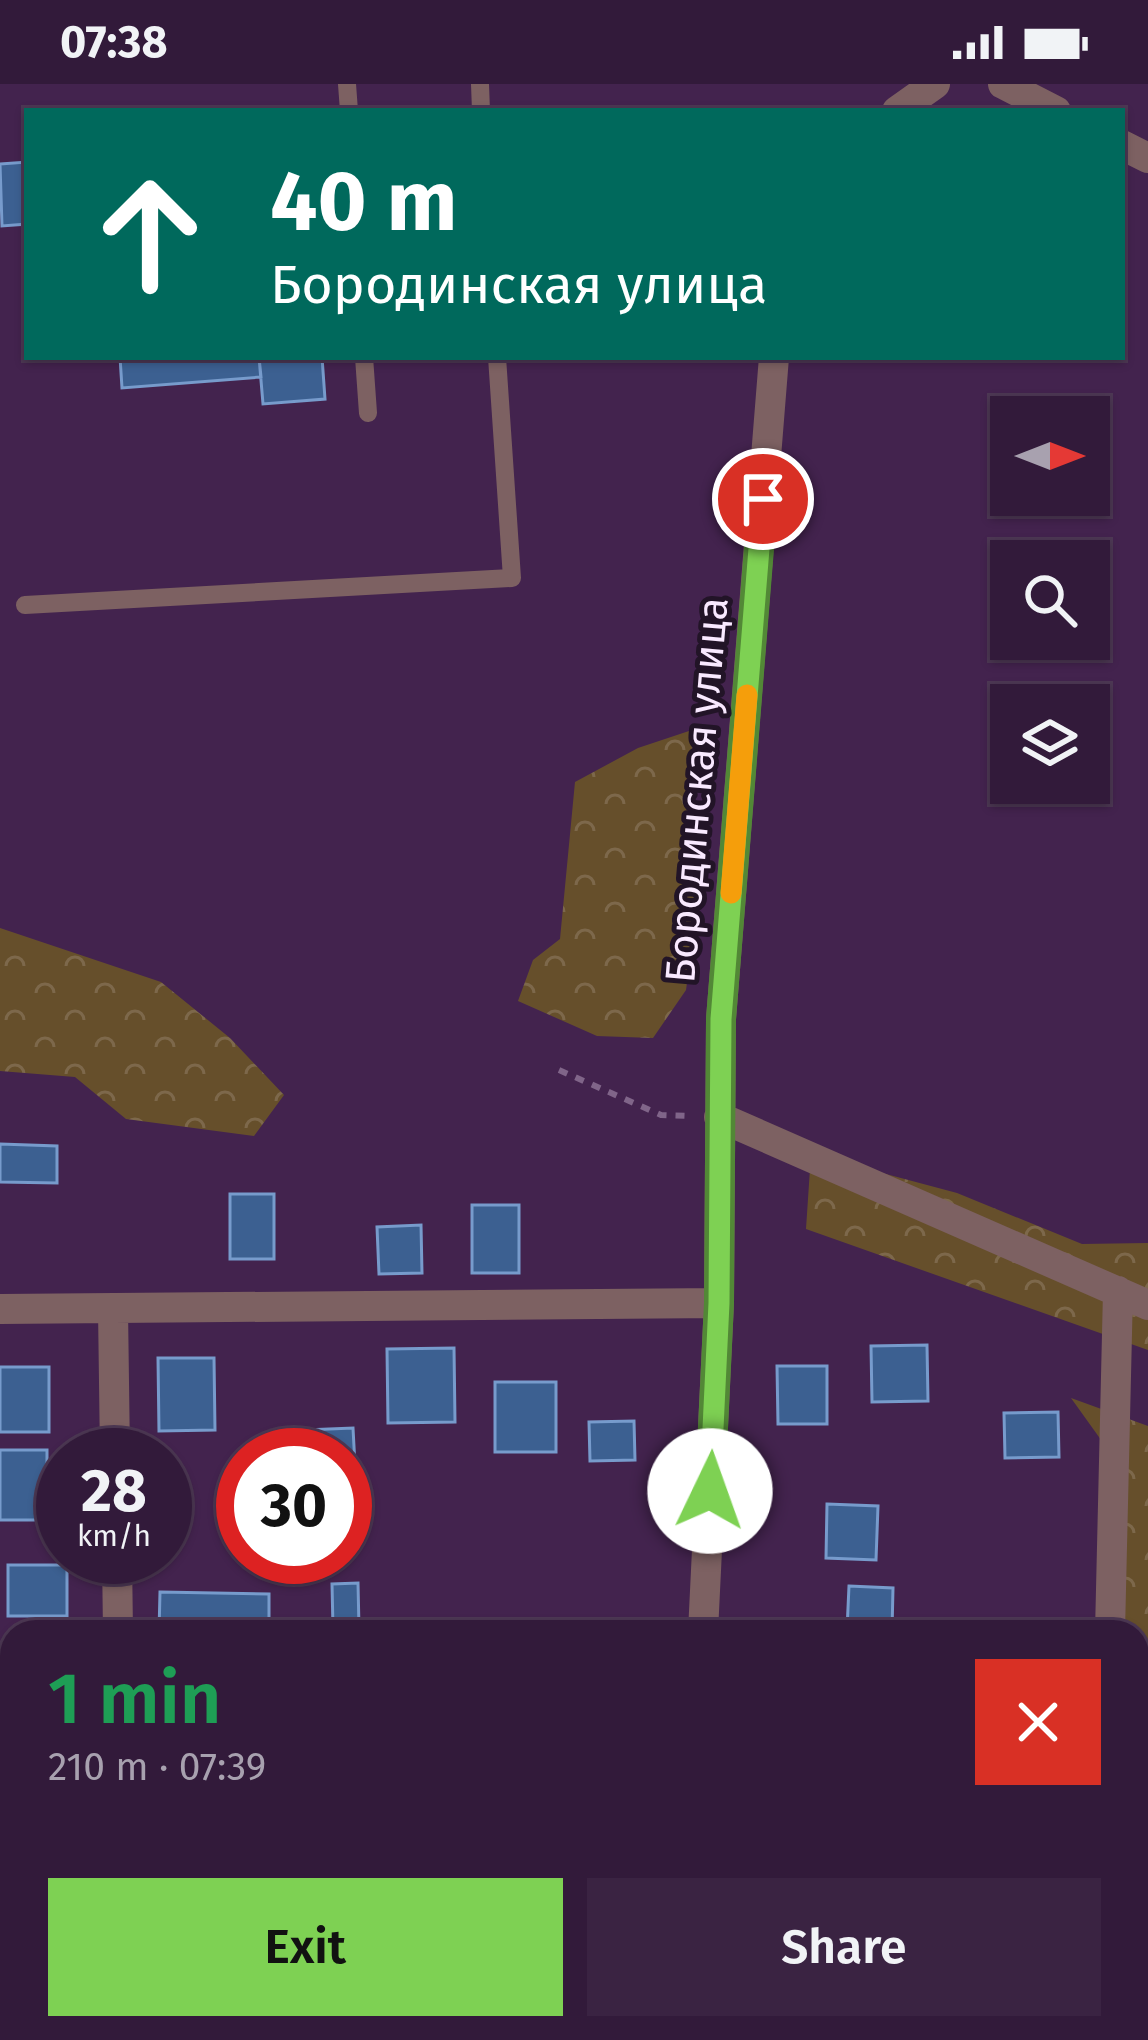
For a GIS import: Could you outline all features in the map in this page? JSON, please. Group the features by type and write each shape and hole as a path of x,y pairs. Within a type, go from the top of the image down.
{"street":[{"path":"901,108 935,84"},
{"path":"1003,84 1050,108"},
{"name":"Бородинская улица","path":"704,1620 719,1303 721,1019 774,360"},
{"path":"719,1117 1148,1305"},
{"path":"1110,1620 1118,1291"},
{"path":"0,1310 719,1303"},
{"path":"112,1310 114,1428"},
{"path":"117,1584 118,1620"}],"lane":[{"path":"364,360 368,413"},
{"path":"25,605 512,578 497,360"}],"path":[{"path":"559,1070 662,1114 719,1117"}],"green space":[{"path":"692,730 694,932 686,990 653,1038 597,1036 518,1001 533,960 560,939 575,782 638,748"},
{"path":"0,928 161,982 230,1038 284,1095 254,1136 126,1119 75,1077 0,1071"},
{"path":"811,1154 957,1193 1082,1244 1148,1243 1148,1350 806,1229"},
{"path":"1071,1398 1148,1426 1148,1620 1109,1620 1109,1451"}],"building":[{"path":"24,162 24,224 2,226 0,164"},
{"path":"120,360 259,360 261,377 122,388"},
{"path":"259,360 322,360 325,399 263,404"},
{"path":"0,1144 57,1146 57,1183 0,1182"},
{"path":"230,1194 274,1194 274,1259 230,1259"},
{"path":"472,1205 519,1205 519,1273 472,1273"},
{"path":"421,1225 422,1273 379,1274 377,1227"},
{"path":"927,1345 928,1401 872,1402 871,1346"},
{"path":"454,1348 455,1422 388,1423 387,1349"},
{"path":"158,1358 214,1358 215,1430 159,1428"},
{"path":"777,1366 827,1366 827,1424 778,1424"},
{"path":"0,1367 49,1367 49,1428 0,1432"},
{"path":"495,1382 556,1382 556,1452 495,1452"},
{"path":"1058,1412 1059,1457 1005,1458 1004,1413"},
{"path":"634,1421 635,1460 590,1461 589,1422"},
{"path":"0,1450 36,1450 36,1520 0,1520"},
{"path":"827,1504 878,1506 876,1560 826,1558"},
{"path":"8,1565 36,1565 36,1584 67,1584 67,1616 8,1616"},
{"path":"332,1584 358,1584 359,1620 333,1620"},
{"path":"849,1586 893,1588 892,1620 847,1620"},
{"path":"160,1592 269,1594 269,1620 159,1620"}],"slow traffic":[{"path":"731,893 747,695"}],"route":[{"path":"710,1491 719,1303 721,1019 763,499"}]}
